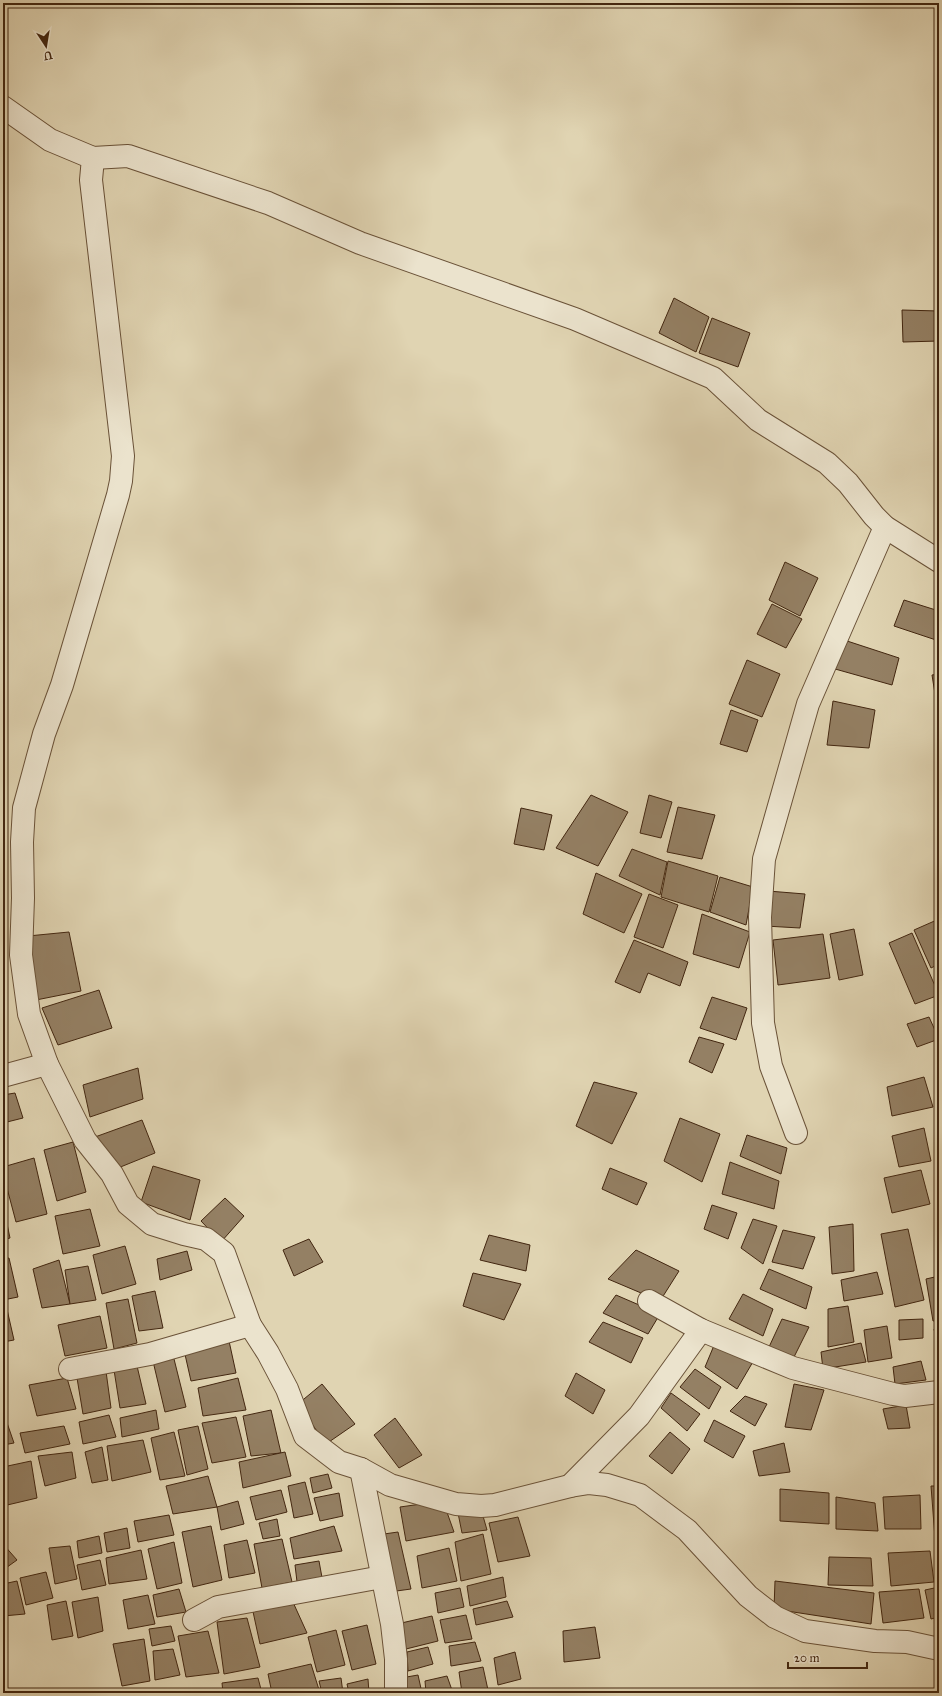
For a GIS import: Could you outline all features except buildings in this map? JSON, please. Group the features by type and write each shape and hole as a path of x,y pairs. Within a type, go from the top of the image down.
{"street":[{"path":"3,107 50,140 93,158 128,156 268,203 360,243 575,318 713,378 758,420 827,463 848,483 874,516 885,527 939,561"},
{"path":"93,158 90,180 123,456 122,481 62,685 44,734 24,808 22,842 23,898 21,955 29,1014 47,1064 85,1140 112,1174 128,1204 152,1224 206,1239 224,1253 250,1325 268,1353 287,1389 305,1436 339,1462 362,1469 390,1485 456,1504 481,1506 495,1505 570,1486 589,1483 607,1485 640,1495 687,1530 748,1596 775,1617 805,1631 875,1641 907,1642 939,1649"},
{"path":"796,1133 771,1066 763,1023 760,917 764,859 808,704 885,527"},
{"path":"3,1076 47,1064"},
{"path":"649,1301 701,1330 793,1368 906,1396 939,1392"},
{"path":"70,1369 150,1354 250,1325"},
{"path":"570,1486 639,1416 701,1330"},
{"path":"362,1469 392,1624 396,1659 396,1693"},
{"path":"194,1620 218,1607 382,1577"}]}
